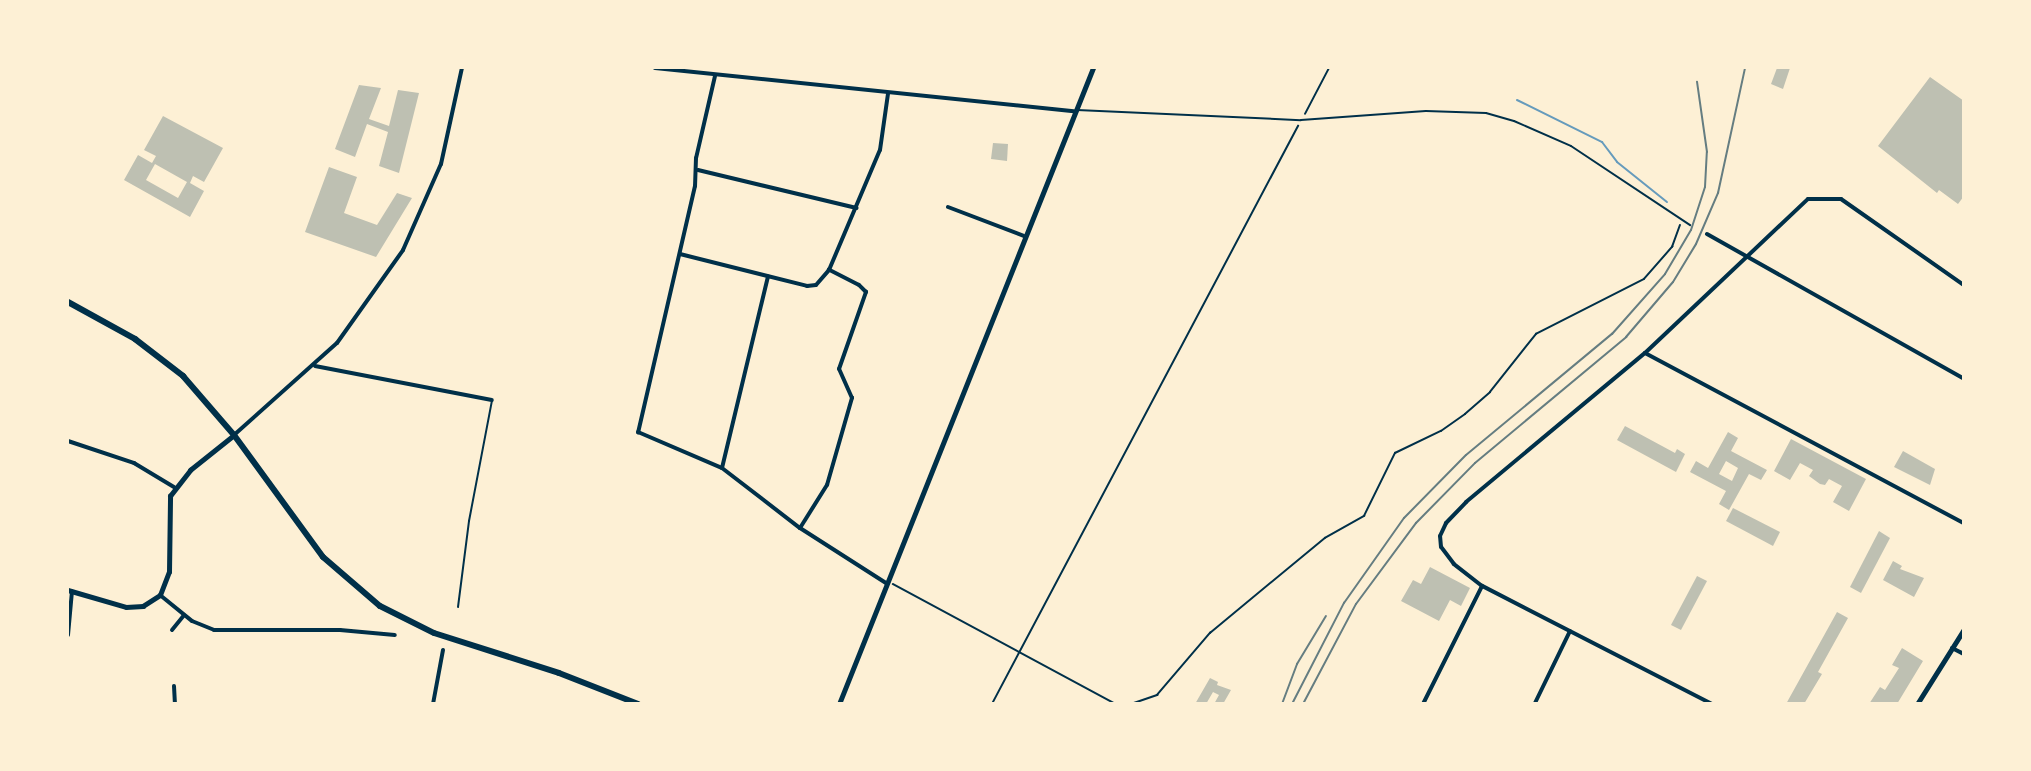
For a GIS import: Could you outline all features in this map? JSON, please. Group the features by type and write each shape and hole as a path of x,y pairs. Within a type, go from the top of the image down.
{"main road":[{"path":"68,302 162,358 192,384 234,435 323,557 380,606 434,633 559,673 638,704"},
{"path":"1917,704 1964,629"}],"street":[{"path":"68,635 70,590 126,607 143,606 160,595 169,572 167,515 174,487 315,366 372,297 413,232 448,142 462,68"},
{"path":"655,68 888,94 1074,111"},
{"path":"839,704 1093,68"},
{"path":"715,76 696,158 698,170 680,254 638,432 722,468 800,528 887,582"},
{"path":"680,254 768,276 816,285 829,270 880,150 888,94"},
{"path":"698,170 856,208"},
{"path":"1712,704 1482,586 1454,564 1442,547 1440,536 1446,523 1466,502 1645,353 1805,201 1832,197 1845,201 1964,285"},
{"path":"948,207 1024,236"},
{"path":"1706,233 1744,258 1964,379"},
{"path":"800,528 823,494 852,398 838,369 866,292 859,285 829,270"},
{"path":"722,468 768,276"},
{"path":"1645,353 1964,523"},
{"path":"315,366 492,400"},
{"path":"68,441 134,463 174,487"},
{"path":"1424,704 1482,586"},
{"path":"160,595 184,615 224,632 340,630 395,635"},
{"path":"172,630 184,615"},
{"path":"1535,703 1570,631"},
{"path":"1952,648 1964,654"},
{"path":"433,704 443,650"},
{"path":"174,686 176,704"}],"lane":[{"path":"1074,111 1301,120 1426,111 1486,113 1504,118 1571,146 1690,225"},
{"path":"458,607 469,521 492,400"}],"path":[{"path":"992,704 1329,68"},
{"path":"1131,704 1157,695 1219,625 1325,538 1364,516 1395,453 1441,431 1465,414 1490,392 1536,334 1634,286 1672,247 1680,226"},
{"path":"887,582 1020,650 1116,704"}],"building":[{"path":"1777,68 1790,68 1783,89 1771,84"},
{"path":"1930,77 1964,101 1964,196 1958,204 1939,190 1937,193 1878,146"},
{"path":"359,85 381,88 369,119 389,126 398,90 419,93 399,173 379,166 388,132 367,124 355,157 335,149"},
{"path":"163,116 223,148 204,182 193,176 190,183 204,191 190,217 124,180 138,155 152,163 156,156 144,150","holes":["155,164 187,182 178,198 146,180"]},
{"path":"993,143 1008,144 1007,161 991,159"},
{"path":"329,167 357,177 344,213 377,225 397,193 412,198 376,257 305,232"},
{"path":"1625,426 1675,453 1677,449 1685,454 1676,472 1617,440"},
{"path":"1728,432 1738,438 1731,451 1767,470 1761,480 1749,474 1729,510 1719,504 1726,491 1690,472 1696,461 1708,468","holes":["1726,461 1738,468 1732,481 1719,474"]},
{"path":"1791,439 1866,479 1849,511 1833,502 1842,486 1829,479 1825,485 1820,484 1809,476 1813,470 1800,463 1790,480 1774,471"},
{"path":"1903,451 1935,469 1930,485 1894,467"},
{"path":"1733,508 1780,532 1773,546 1726,521"},
{"path":"1879,531 1890,538 1861,593 1850,587"},
{"path":"1893,561 1902,566 1900,569 1924,578 1914,597 1883,580"},
{"path":"1430,567 1470,588 1461,606 1450,600 1439,621 1401,601 1413,580 1421,584"},
{"path":"1697,576 1707,581 1681,630 1671,625"},
{"path":"1837,612 1848,618 1818,672 1822,674 1804,704 1786,704"},
{"path":"1902,648 1923,661 1897,704 1869,704 1880,687 1885,690 1899,668 1892,665"},
{"path":"1210,678 1218,682 1217,685 1231,690 1223,704 1214,704 1219,695 1213,692 1206,704 1195,704"}],"waterway":[{"path":"1517,100 1602,142 1617,162 1667,202"}],"railway":[{"path":"1303,704 1356,604 1416,523 1475,463 1626,337 1673,282 1696,244 1718,193 1745,68"},
{"path":"1292,704 1344,603 1404,518 1466,455 1612,334 1665,274 1691,230 1705,187 1707,152 1697,82"},
{"path":"1282,704 1297,664 1326,616"}]}
